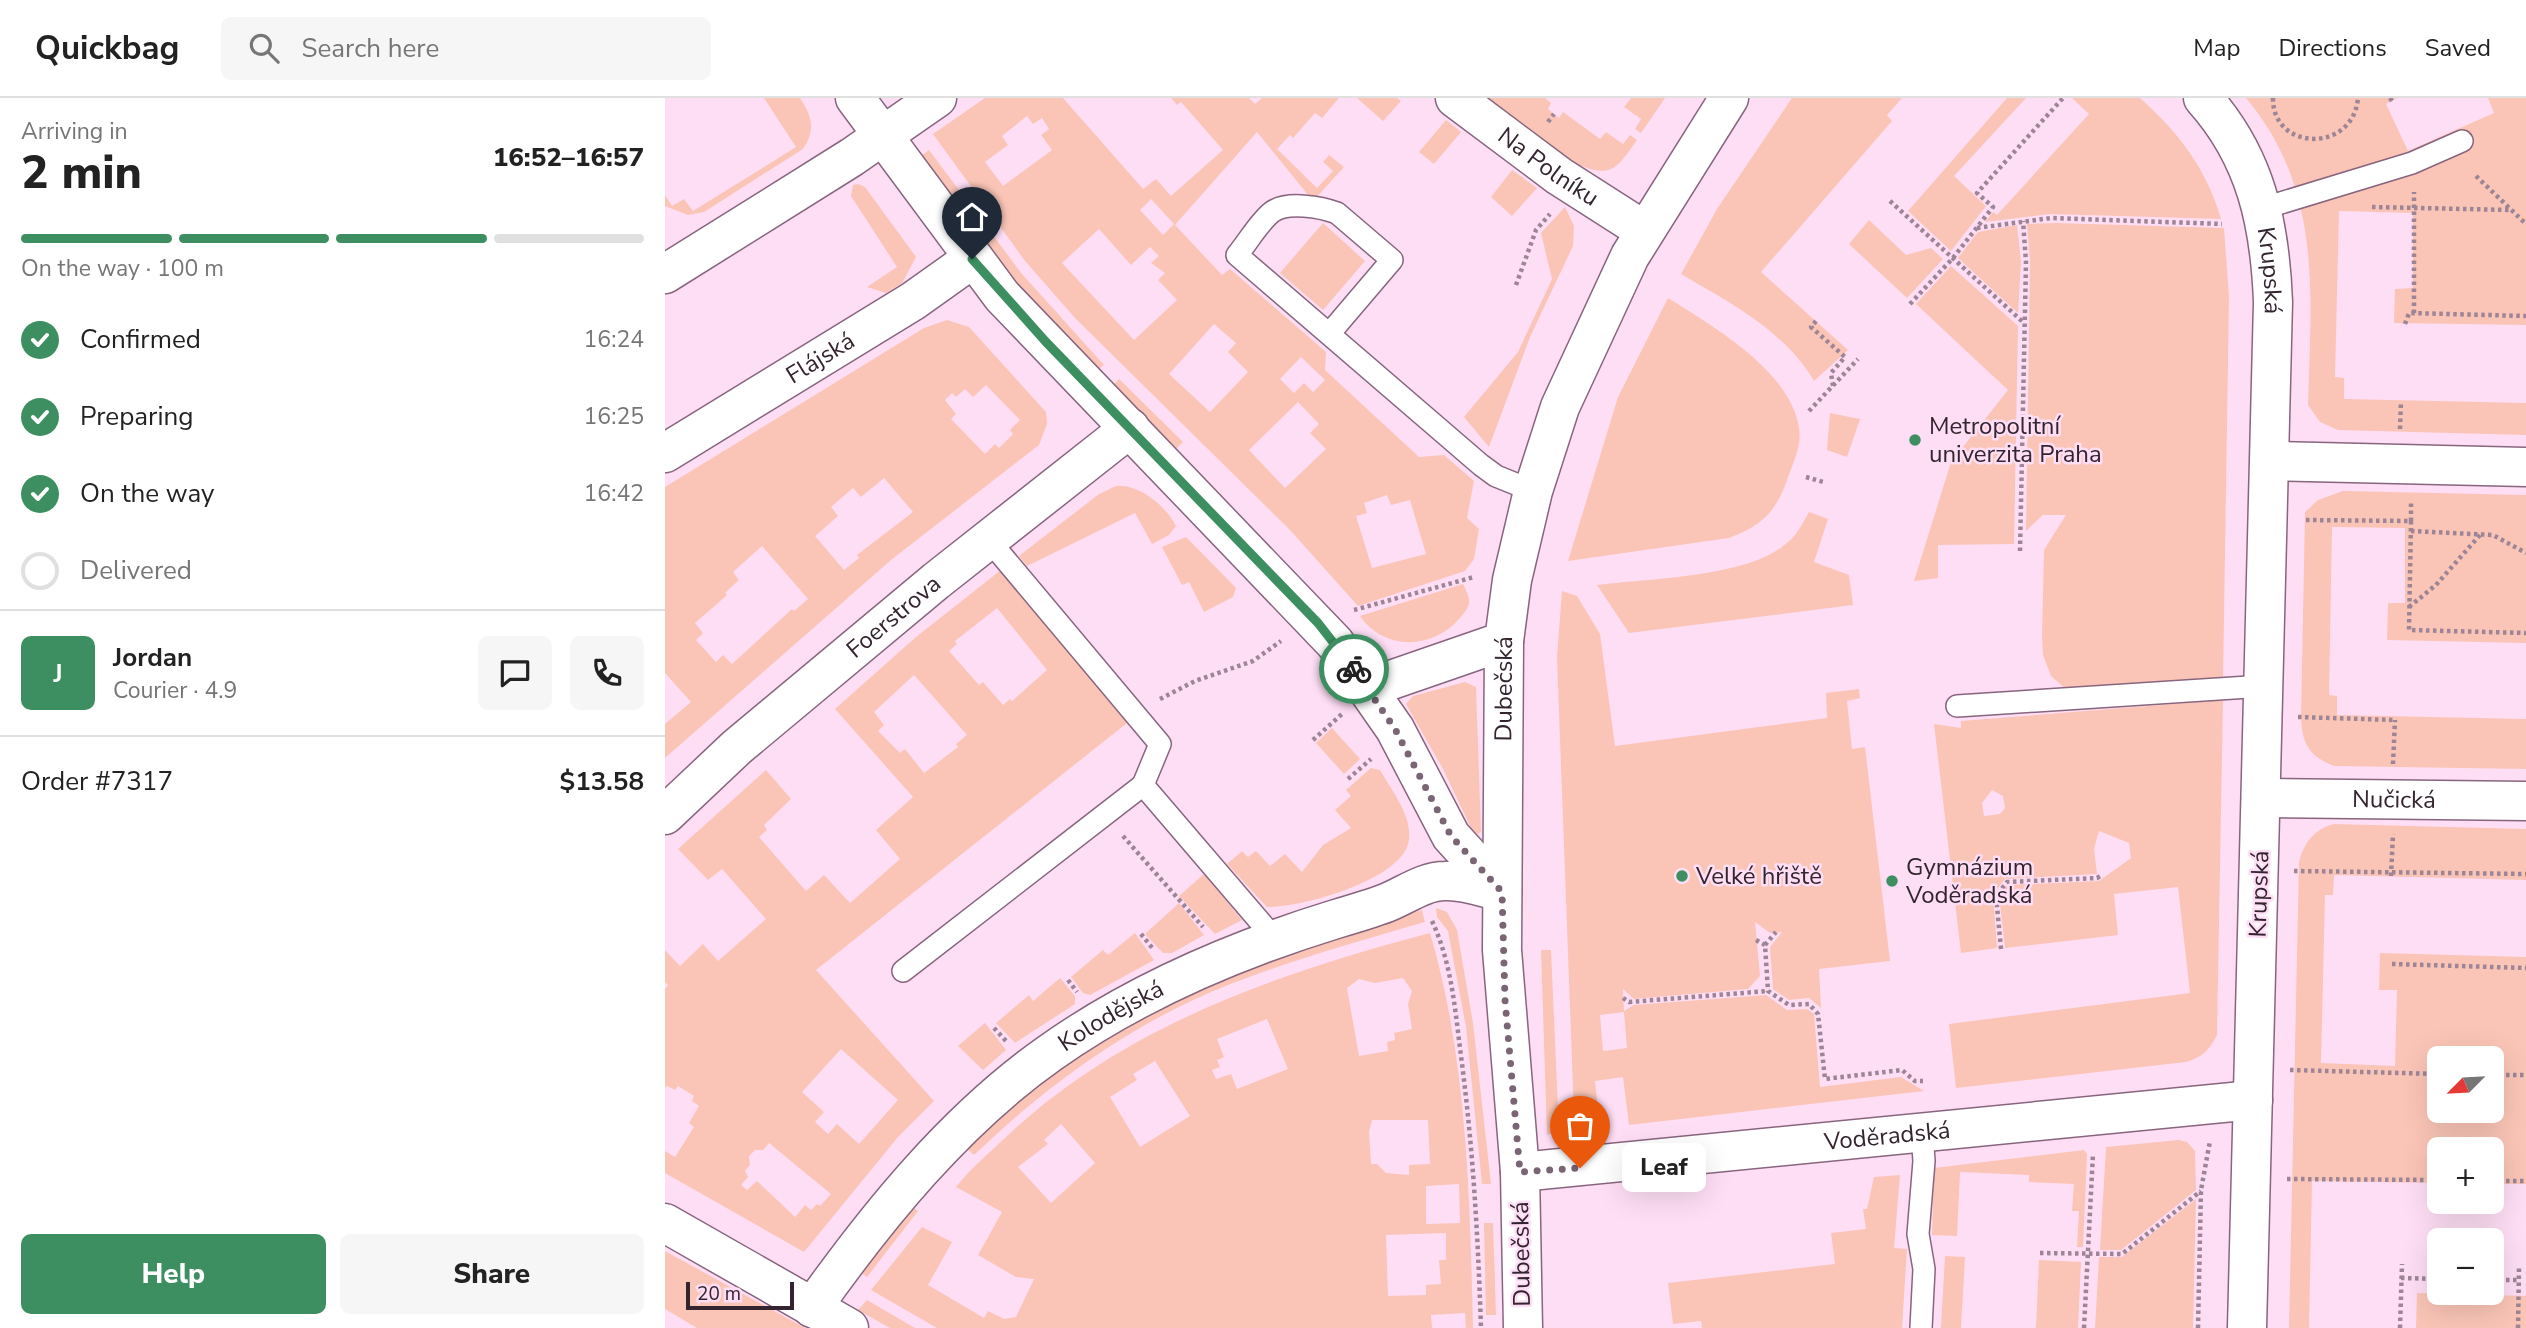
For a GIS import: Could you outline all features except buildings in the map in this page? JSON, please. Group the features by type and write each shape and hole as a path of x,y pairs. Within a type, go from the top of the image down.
{"street":[{"path":"855,98 1002,296 1318,623 1368,688 1429,789 1451,836 1502,892"},
{"path":"667,268 882,137 937,98"},
{"name":"Na Polníku","path":"1455,98 1559,176 1644,231"},
{"name":"Dubečská","path":"1523,1328 1520,1172 1505,1000 1502,892 1504,641 1512,580 1533,491 1560,407 1644,231 1729,98"},
{"name":"Krupská","path":"2203,98 2234,138 2246,159 2261,209 2272,266 2270,461 2247,1328"},
{"name":"Flájská","path":"665,453 913,301 972,259"},
{"name":"Foerstrova","path":"665,815 737,747 988,539 1130,428"},
{"path":"2270,461 2526,467"},
{"path":"1368,688 1504,641"},
{"name":"Nučická","path":"2261,798 2526,802"},
{"name":"Kolodějská","path":"812,1308 938,1153 1032,1067 1097,1022 1137,999 1274,938 1384,904 1432,882 1455,881 1502,892"},
{"name":"Voděradská","path":"1520,1172 2253,1100"},
{"path":"665,1223 849,1328"}],"lane":[{"path":"2261,209 2411,163 2462,141"},
{"path":"1329,334 1392,260 1337,213 1326,209 1290,207 1273,211 1237,255 1481,465 1496,476 1533,491"},
{"path":"903,971 1143,785 1160,744 988,539"},
{"path":"1958,706 2264,686"},
{"path":"1143,785 1274,938"},
{"path":"1921,1328 1924,1269 1918,1234 1924,1161 1923,1133"}],"path":[{"path":"1910,304 1953,258 1993,207 1977,193 2063,98"},
{"path":"2273,98 2277,117 2285,128 2310,140 2324,139 2347,126 2355,114 2358,98"},
{"path":"2411,163 2416,208 2414,313"},
{"path":"2476,176 2526,224"},
{"path":"1890,201 2024,323"},
{"path":"2417,209 2511,209"},
{"path":"1516,285 1537,230 1552,212"},
{"path":"1976,228 2051,218 2222,223"},
{"path":"2020,551 2026,262 2022,221"},
{"path":"2405,324 2409,313 2526,316"},
{"path":"1816,321 1811,327 1845,357 1831,373 1833,386"},
{"path":"1809,411 1858,359"},
{"path":"2400,440 2401,401"},
{"path":"1806,477 1823,482"},
{"path":"2411,506 2409,630 2526,633"},
{"path":"2297,520 2411,521"},
{"path":"2411,531 2493,535 2526,553"},
{"path":"2409,607 2436,585 2481,534"},
{"path":"1348,612 1478,575"},
{"path":"1170,694 1195,681 1252,662 1290,635"},
{"path":"2301,717 2395,719 2392,775"},
{"path":"1313,740 1330,725"},
{"path":"1348,779 1365,764"},
{"path":"2391,874 2393,833"},
{"path":"1131,844 1205,929"},
{"path":"2299,872 2526,874"},
{"path":"2001,950 1996,896 2007,882 2097,878 2102,875"},
{"path":"1431,919 1451,980 1467,1096 1477,1202 1481,1328"},
{"path":"1422,930 1435,926"},
{"path":"1768,990 1765,945 1776,932"},
{"path":"1756,940 1765,945"},
{"path":"2392,964 2526,968"},
{"path":"1623,998 1629,1002 1768,990 1789,1005 1809,1004 1818,1014 1825,1079 1902,1070 1915,1081 1923,1081"},
{"path":"2294,1070 2427,1073"},
{"path":"2504,1075 2526,1075"},
{"path":"2084,1328 2094,1115"},
{"path":"2198,1328 2201,1190 2211,1129"},
{"path":"2283,1179 2427,1180"},
{"path":"2504,1181 2526,1181"},
{"path":"2040,1253 2122,1254 2201,1190"},
{"path":"2400,1328 2402,1264"},
{"path":"2518,1328 2519,1268"},
{"path":"2401,1278 2427,1279"},
{"path":"2504,1280 2519,1280"}],"shaded area":[{"path":"764,98 800,98 811,123 810,136 803,149 704,212 688,215 665,206 665,195 672,206 684,199 693,211 796,147"},
{"path":"985,98 1063,98 1143,189 1156,179 1171,196 1223,150 1181,102 1177,105 1171,98 1249,98 1255,104 1262,98 1339,98 1322,118 1315,113 1293,138 1290,135 1277,149 1317,188 1333,171 1323,162 1329,155 1344,167 1313,201 1257,132 1175,225 1222,275 1230,269 1326,352 1325,370 1419,457 1444,455 1474,481 1467,518 1479,529 1474,559 1465,571 1358,606 1290,530 1075,318 1025,261 933,134","holes":["1027,116 1033,124 1042,118 1049,129 1041,135 1052,150 1003,186 985,162 1008,145 1002,136","1151,199 1174,224 1163,235 1140,210","1099,229 1131,265 1150,247 1159,256 1151,263 1165,273 1158,280 1177,300 1134,340 1062,263","1214,324 1236,343 1228,352 1248,372 1210,412 1169,374","1301,357 1325,380 1313,392 1304,383 1294,393 1280,379","1298,402 1319,424 1310,433 1326,449 1285,488 1249,450","1387,495 1391,505 1410,500 1426,554 1372,568 1356,516 1367,513 1364,503"]},
{"path":"1357,98 1397,98 1401,101 1383,121"},
{"path":"1488,98 1545,98 1551,103 1548,109 1559,118 1563,112 1600,139 1606,132 1623,144 1630,135 1637,140 1624,159 1612,169 1605,171 1587,168 1575,163"},
{"path":"1631,98 1665,98 1641,133 1635,129 1641,119 1624,107"},
{"path":"1792,98 1902,98 1887,115 1892,121 1761,272 1848,350 1814,381 1802,363 1772,332 1737,307 1681,274 1717,209"},
{"path":"2007,98 2026,98 1954,176 1986,206 1951,251 1908,211"},
{"path":"2072,98 2140,98 2167,124 2189,152 2207,184 2221,219 2050,214 1985,222 1993,212 1997,215 2089,114"},
{"path":"2246,98 2397,98 2386,104 2408,151 2494,113 2488,98 2526,98 2526,325 2394,323 2395,289 2413,288 2413,213 2339,211 2335,377 2344,378 2344,399 2526,403 2526,435 2338,430 2320,422 2308,405 2310,283 2300,206 2289,169 2271,133"},
{"path":"1446,120 1461,132 1434,164 1419,152"},
{"path":"929,150 1022,274 1104,365 1096,371 1007,272 921,156"},
{"path":"1512,170 1537,188 1512,216 1491,197"},
{"path":"853,185 865,187 916,257 902,283 886,293 867,287 897,267 851,196"},
{"path":"1565,207 1574,226 1573,246 1530,337 1489,447 1464,417 1518,352 1552,279 1541,233"},
{"path":"1869,220 1906,255 1931,248 1943,259 1907,298 1849,244"},
{"path":"1323,223 1365,261 1323,310 1280,273"},
{"path":"2027,224 2224,228 2229,296 2223,682 2066,689 2051,676 2043,655 2044,550 2066,515 2043,515 2026,531 2030,261"},
{"path":"2017,225 2021,262 2018,313 1958,258 1978,232"},
{"path":"1951,266 2018,326 2014,544 1938,545 1938,578 1914,581 1951,462 2008,390 1916,304"},
{"path":"1668,298 1747,352 1781,387 1793,407 1800,435 1783,491 1759,523 1729,538 1568,561 1618,397"},
{"path":"947,320 969,327 1046,412 1047,424 1039,445 891,560 665,758 665,724 691,702 665,673 665,487 924,328","holes":["986,385 1020,420 1010,430 1013,434 999,448 995,444 985,454 951,419 956,414 945,400 952,393 956,397 965,389 973,397","884,478 913,512 857,555 859,558 844,570 815,536 838,516 831,507 853,488 861,497","762,546 808,599 794,611 792,609 732,664 723,655 716,662 696,640 703,633 695,623 727,595 725,593 739,580 733,572"]},
{"path":"1119,379 1183,442 1176,449 1112,386"},
{"path":"1830,413 1860,419 1847,457 1827,450"},
{"path":"1116,486 1134,489 1159,504 1176,526 1169,535 1152,544 1135,513 1027,566 1019,556 1099,494"},
{"path":"2343,491 2526,495 2526,643 2387,640 2388,603 2405,603 2405,528 2332,527 2329,695 2337,696 2337,715 2526,719 2526,769 2334,766 2318,758 2305,742 2301,717 2305,512 2318,500"},
{"path":"1809,512 1828,519 1814,562 1849,575 1853,605 1629,633 1597,585 1694,575 1745,564 1766,556 1788,542"},
{"path":"1186,537 1236,588 1233,597 1204,612 1189,582 1182,585 1162,547"},
{"path":"1001,570 1127,723 816,970 934,1101 898,1137 804,1252 665,1173 665,1151 675,1157 694,1127 689,1123 699,1106 692,1101 694,1096 678,1086 675,1090 667,1086 665,1088 665,989 668,985 665,982 665,950 680,966 703,944 718,961 766,919 722,869 708,880 678,849 766,770 791,799 764,825 767,830 759,837 806,891 824,875 850,903 900,859 876,830 913,797 835,709 916,637","holes":["997,608 1047,670 1012,701 1010,699 1003,705 983,682 979,685 949,651 957,644 955,641","914,675 967,735 956,744 958,747 924,773 905,749 900,753 878,731 884,725 874,712","841,1049 898,1100 859,1144 837,1124 828,1134 815,1122 824,1112 802,1092","769,1143 831,1194 820,1206 817,1204 811,1210 805,1205 795,1217 757,1181 747,1190 741,1185 748,1177 745,1171 750,1165 749,1156 755,1150 763,1150"]},
{"path":"1463,584 1469,599 1465,612 1449,629 1423,641 1409,642 1382,636 1360,616"},
{"path":"1562,591 1577,596 1600,634 1615,746 1827,718 1826,693 1859,689 1860,698 1847,701 1852,749 1865,747 1890,961 1819,969 1821,1008 1809,998 1789,1000 1773,989 1770,947 1782,932 1770,933 1755,922 1760,976 1748,989 1634,999 1623,989 1624,1011 1634,1005 1766,995 1787,1010 1807,1009 1814,1014 1820,1087 1901,1077 1924,1091 1629,1125 1623,1077 1595,1081 1599,1119 1606,1127 1593,1127 1574,1115 1557,658","holes":["1624,1012 1627,1048 1603,1051 1600,1015"]},
{"path":"1465,682 1476,687 1481,832 1478,834 1473,832 1443,769 1406,704 1413,696"},
{"path":"2223,700 2217,1035 2208,1049 2197,1058 2186,1062 1956,1088 1949,1024 2190,993 2178,887 2114,894 2118,935 2005,948 1999,896 2008,885 2099,881 2131,858 2129,843 2099,831 2094,849 2097,874 2005,879 1993,895 1997,948 1961,953 1934,724 1961,728 1961,721","holes":["1992,790 2003,796 2005,808 2000,814 1984,816 1982,803"]},
{"path":"1332,728 1360,759 1344,774 1316,743"},
{"path":"1371,768 1380,770 1404,812 1409,839 1403,853 1390,867 1350,888 1303,902 1267,907 1227,864 1242,851 1248,857 1256,851 1270,866 1285,854 1302,872 1323,845 1351,828 1335,810 1351,796 1346,790"},
{"path":"2334,824 2526,829 2526,880 2334,875 2333,895 2325,895 2321,1063 2395,1066 2397,990 2379,990 2380,953 2526,957 2526,1184 2504,1184 2504,1137 2427,1137 2427,1183 2312,1181 2309,1328 2289,1328 2299,862 2311,838 2321,829"},
{"path":"1204,874 1242,920 1215,934 1179,896"},
{"path":"1179,903 1204,935 1172,953 1163,953 1145,934"},
{"path":"1436,908 1447,912 1457,930 1473,1023 1491,1184 1482,1184 1466,1027 1448,931 1437,917"},
{"path":"1422,910 1425,922 1326,951 1252,976 1193,1000 1092,1058 1031,1104 974,1155 963,1145 992,1117 1113,1029 1279,953"},
{"path":"1135,933 1154,960 1090,995 1083,993 1071,977 1103,950 1108,955"},
{"path":"1430,933 1452,1029 1459,1078 1468,1179 1473,1328 1466,1328 1465,1313 1431,1315 1432,1328 937,1328 871,1290 922,1227 952,1242 928,1285 984,1318 988,1311 1004,1319 1016,1317 1034,1279 1016,1277 978,1255 1002,1212 956,1187 967,1174 1051,1099 1100,1064 1151,1035 1259,986","holes":["1403,978 1412,991 1408,1004 1412,1029 1394,1033 1395,1040 1387,1042 1388,1051 1359,1056 1347,988 1359,979 1375,983","1267,1019 1288,1069 1237,1089 1231,1074 1216,1079 1212,1070 1220,1067 1217,1060 1224,1057 1217,1039","1155,1061 1190,1116 1140,1147 1110,1097 1137,1080 1133,1074","1372,1120 1428,1120 1430,1164 1409,1165 1409,1175 1386,1173 1377,1164 1371,1164 1369,1132","1061,1124 1095,1163 1051,1203 1018,1167 1048,1144 1044,1140","1459,1184 1460,1223 1426,1224 1426,1186","1446,1233 1446,1260 1439,1260 1441,1284 1426,1285 1426,1295 1388,1296 1386,1235"]},
{"path":"1541,950 1551,950 1559,1131 1547,1135"},
{"path":"1060,978 1075,996 1075,1004 1015,1043 996,1023 1029,995 1033,1001"},
{"path":"985,1023 1006,1050 983,1070 958,1046"},
{"path":"2179,1140 2187,1142 2195,1151 2196,1190 2121,1250 2100,1250 2106,1147"},
{"path":"2084,1150 2087,1154 2083,1247 2077,1247 2079,1211 2072,1211 2074,1184 2029,1182 2029,1175 1960,1172 1957,1236 1932,1235 1934,1168"},
{"path":"1900,1175 1894,1248 1907,1249 1902,1328 1702,1328 1701,1321 1673,1324 1668,1283 1835,1264 1831,1233 1866,1229 1863,1209 1867,1209 1874,1177"},
{"path":"2196,1199 2193,1328 2095,1328 2099,1257 2122,1257"},
{"path":"910,1205 918,1211 867,1277 857,1270"},
{"path":"1484,1223 1493,1223 1496,1315 1486,1315"},
{"path":"665,1251 805,1328 697,1328 665,1309"},
{"path":"1945,1256 1965,1257 1961,1328 1941,1328"},
{"path":"2039,1260 2081,1262 2078,1328 2036,1328"},
{"path":"2417,1293 2427,1293 2427,1305 2504,1305 2504,1295 2526,1296 2526,1328 2416,1328"},
{"path":"867,1300 915,1328 890,1328 858,1310"}],"way so far":[{"path":"1354,669 1395,729 1429,789 1451,836 1502,892 1505,1000 1520,1172 1580,1168"}],"place":[{"name":"Metropolitní univerzita Praha","path":"1915,440"},
{"name":"Velké hřiště","path":"1682,876"},
{"name":"Gymnázium Voděradská","path":"1892,881"},
{"name":"Leaf","path":"1580,1168"}],"route":[{"path":"972,259 1002,296 1318,623 1354,669"}]}
